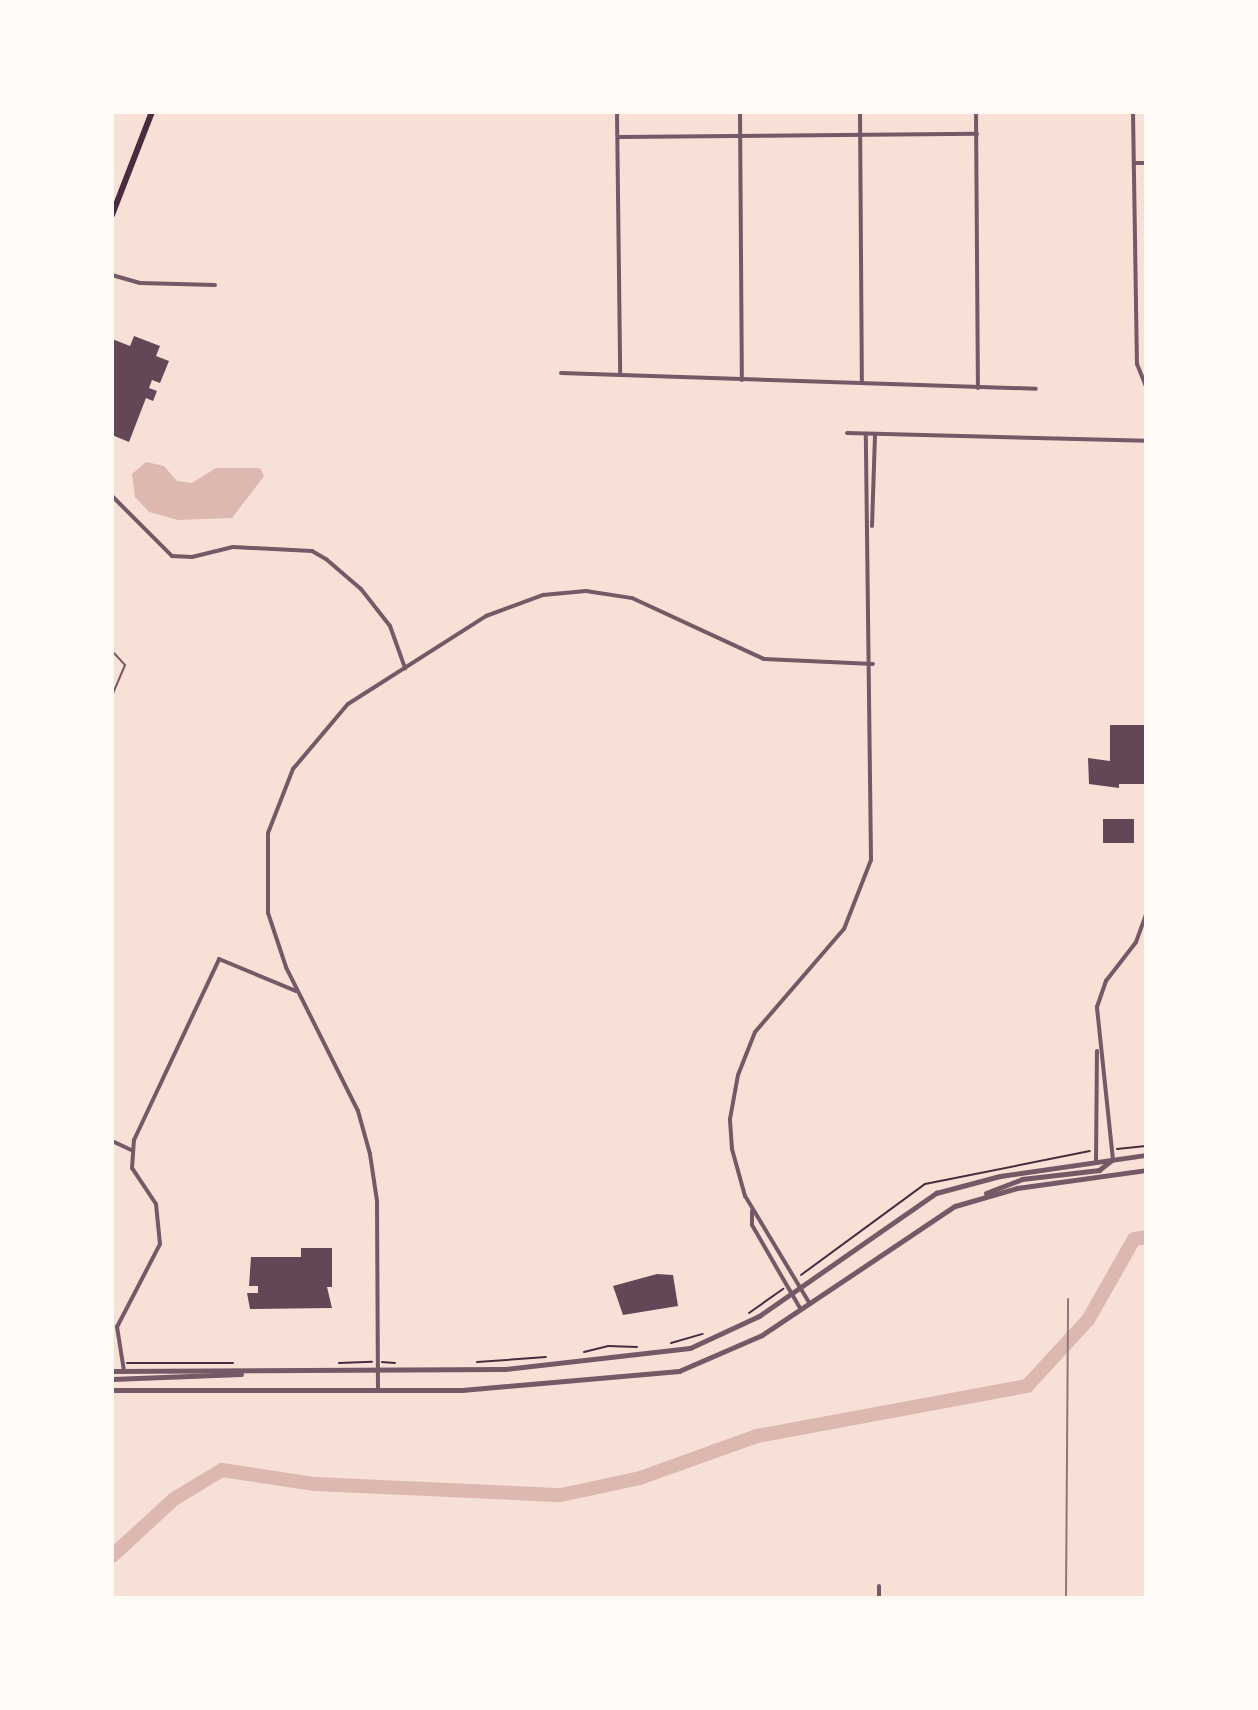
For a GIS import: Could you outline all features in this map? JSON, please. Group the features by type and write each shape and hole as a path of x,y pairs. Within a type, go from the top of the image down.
{"main road":[{"path":"112,215 152,112"}],"street":[{"path":"617,112 620,375"},
{"path":"740,112 742,380"},
{"path":"860,112 862,383"},
{"path":"976,112 978,388"},
{"path":"1133,112 1138,372 1146,386"},
{"path":"618,137 977,134"},
{"path":"1134,163 1146,163"},
{"path":"112,275 140,283 215,285"},
{"path":"561,373 1036,389"},
{"path":"847,433 1146,441"},
{"path":"810,1304 752,1211 732,1149 734,1090 763,1020 835,941 864,887 875,833 871,536 866,434"},
{"path":"871,536 875,434"},
{"path":"112,496 172,556 192,557 233,547 312,551 326,559 361,589 390,626 405,668"},
{"path":"378,1391 377,1201 370,1154 348,1089 274,938 264,887 276,803 316,736 348,704 405,668 500,609 543,595 586,591 646,603 720,643 764,659 873,664"},
{"path":"1096,1162 1099,996 1136,942 1146,914"},
{"path":"124,1371 117,1327 160,1244 156,1204 132,1168 133,1151 219,959 299,991"},
{"path":"1097,1051 1113,1160"},
{"path":"112,1141 133,1151"},
{"path":"112,1371 505,1369 669,1352 726,1334 791,1294 936,1193 1000,1176 1146,1155"},
{"path":"112,1390 493,1389 679,1371 762,1335 924,1223 1009,1181 1099,1170 1113,1160"},
{"path":"982,1196 1146,1170"},
{"path":"752,1211 752,1225 801,1310"},
{"path":"112,1379 265,1371"},
{"path":"879,1586 879,1598"}],"lane":[{"path":"112,651 124,660 125,668 112,696"}],"path":[{"path":"1126,1148 1146,1146"},
{"path":"747,1314 779,1292"},
{"path":"662,1345 709,1332"},
{"path":"578,1354 608,1346 645,1347"},
{"path":"468,1363 548,1357"},
{"path":"336,1363 365,1362"},
{"path":"392,1362 398,1364"},
{"path":"127,1363 235,1363"}],"shaded area":[{"path":"146,462 164,466 177,481 192,483 216,468 260,468 264,476 232,518 178,520 149,512 135,497 132,474"}],"building":[{"path":"134,336 160,346 156,356 169,361 160,383 152,380 149,388 157,391 153,401 146,398 129,442 112,435 112,339 130,346"},
{"path":"1110,725 1146,725 1145,784 1119,784 1119,788 1089,784 1088,758 1110,761"},
{"path":"1103,819 1134,819 1134,843 1103,843"},
{"path":"301,1248 332,1248 332,1287 327,1287 332,1308 250,1309 247,1293 258,1293 258,1286 249,1286 251,1257 301,1257"},
{"path":"657,1274 673,1275 678,1306 623,1315 613,1286"}],"waterway":[{"path":"112,1556 174,1499 222,1470 315,1484 561,1495 640,1478 757,1436 1027,1386 1088,1320 1134,1239 1146,1237"}],"railway":[{"path":"1066,1598 1068,1299"}]}
